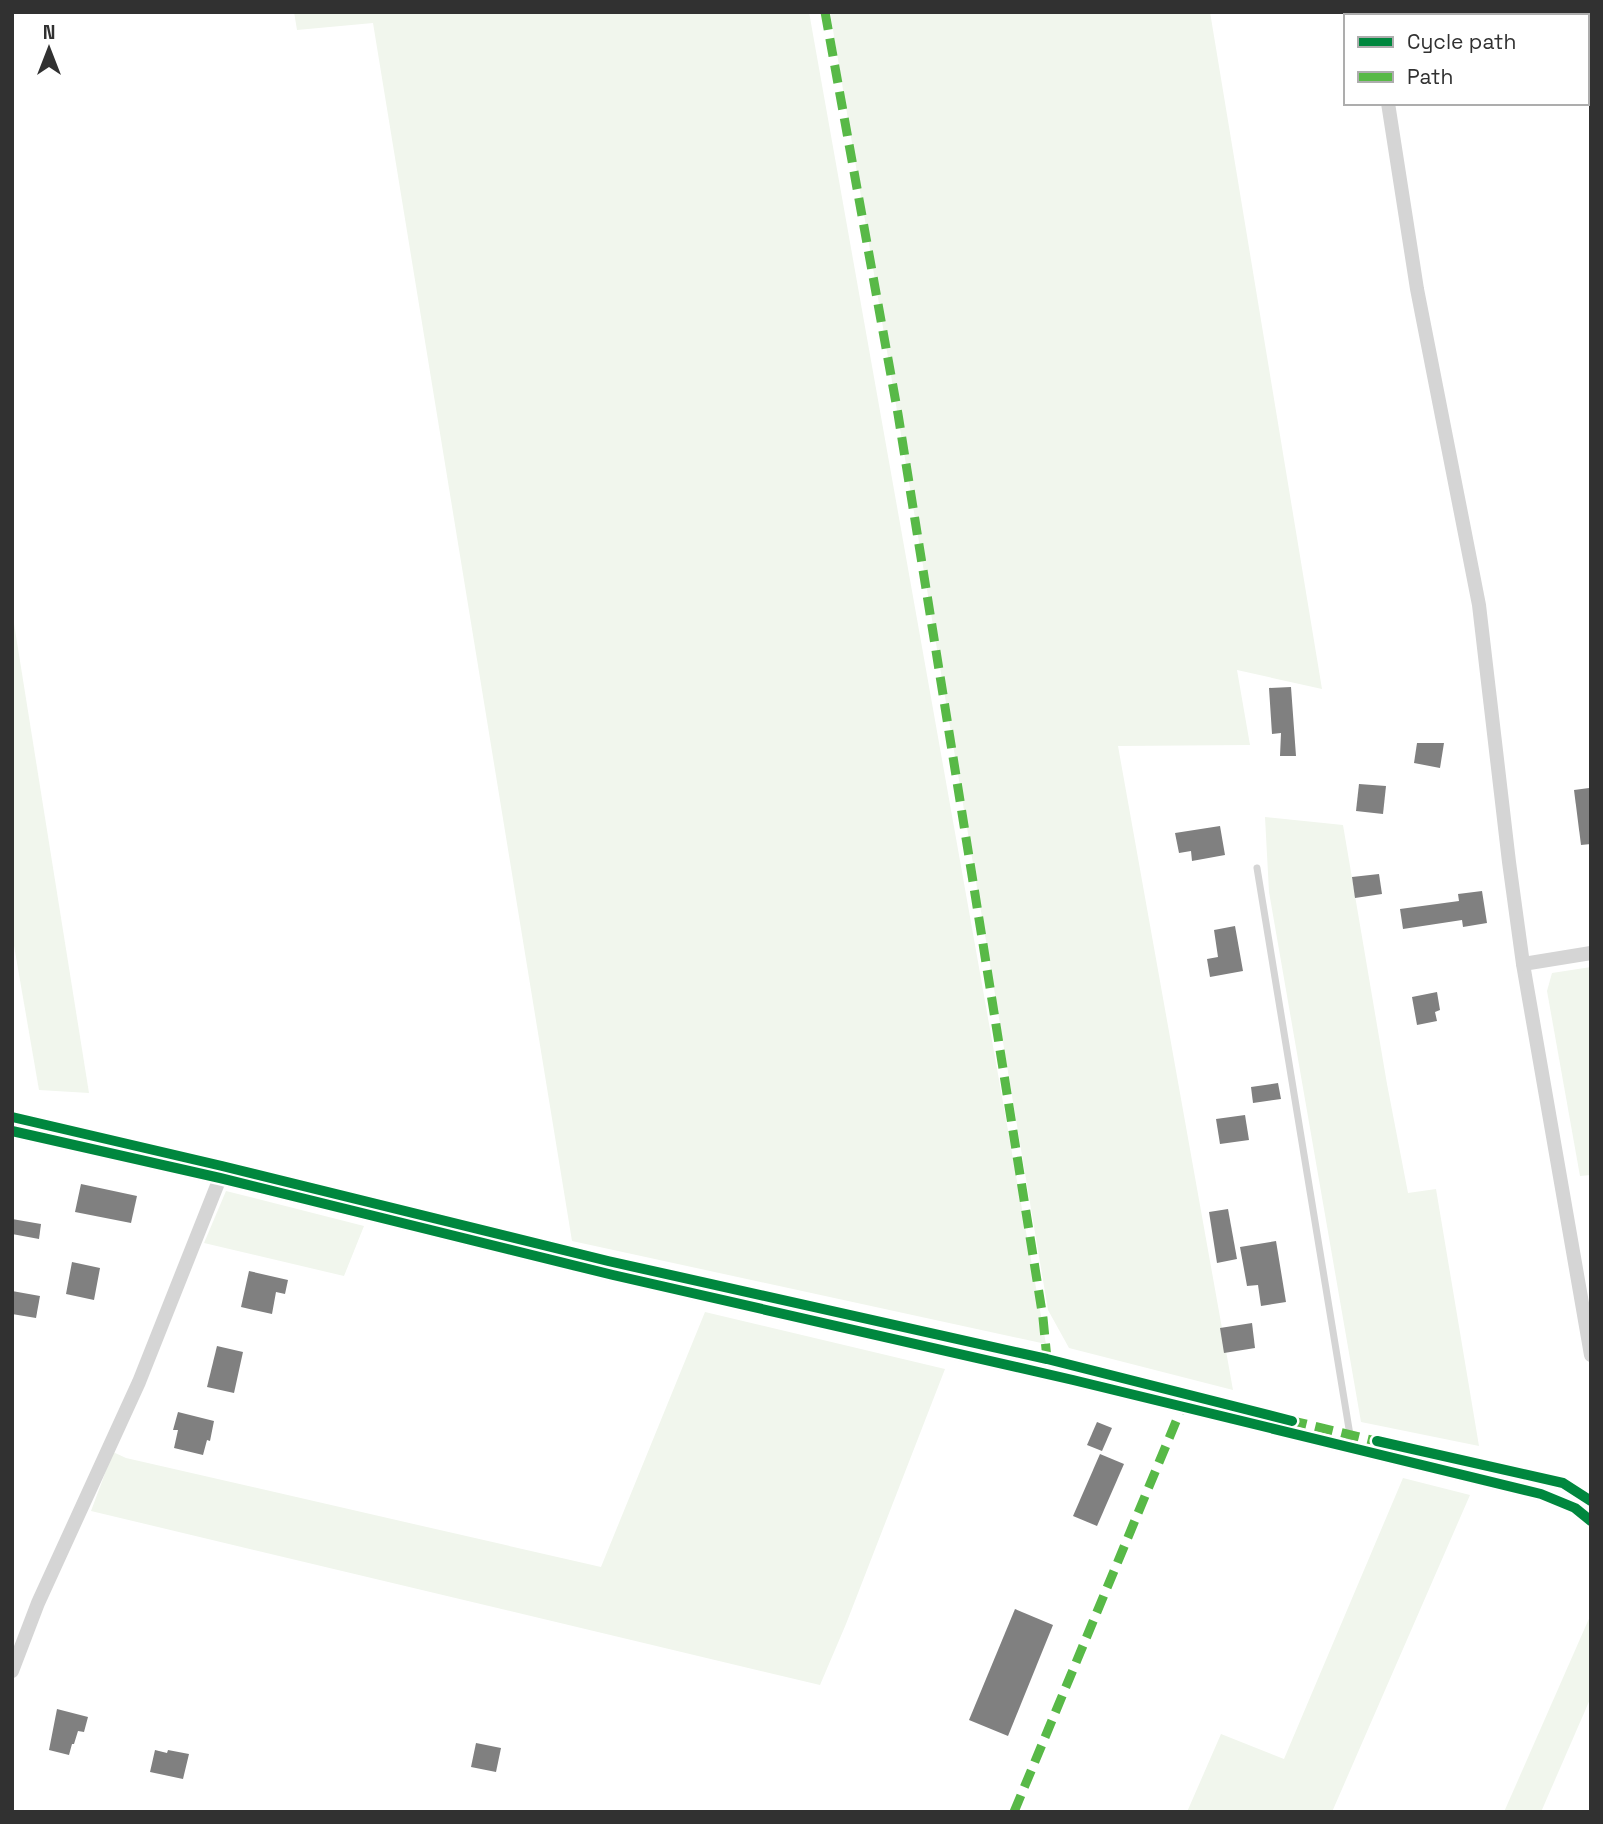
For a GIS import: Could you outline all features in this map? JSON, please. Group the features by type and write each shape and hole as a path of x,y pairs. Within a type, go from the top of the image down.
{"street":[{"path":"1388,105 1417,289 1479,605 1523,964 1591,1355"},
{"path":"1523,964 1591,953"},
{"path":"12,1131 220,1178 613,1275 1073,1380 1347,1446 1541,1494 1575,1508 1591,1521"},
{"path":"12,1671 38,1603 139,1382 220,1178"}],"lane":[{"path":"1257,868 1350,1435 1347,1446"}],"shaded area":[{"path":"294,12 809,12 1046,1344 572,1241 373,23 297,30"},
{"path":"830,12 1210,12 1322,689 1237,670 1250,745 1118,746 1233,1390 1069,1348 1048,1310"},
{"path":"12,611 89,1093 39,1090 12,934"},
{"path":"1265,817 1343,825 1408,1193 1436,1189 1479,1446 1361,1422 1269,892"},
{"path":"1591,967 1591,1175 1580,1176 1547,991 1552,973"},
{"path":"226,1191 364,1226 344,1276 204,1243"},
{"path":"705,1312 945,1369 820,1685 91,1511 113,1452 126,1458 601,1567"},
{"path":"1403,1478 1470,1495 1332,1812 1187,1812 1221,1734 1284,1759"},
{"path":"1591,1614 1591,1697 1541,1812 1504,1812"}],"building":[{"path":"1291,687 1296,756 1280,756 1281,733 1272,734 1269,688"},
{"path":"1417,743 1444,743 1440,768 1414,763"},
{"path":"1359,784 1386,786 1383,814 1356,811"},
{"path":"1589,788 1591,844 1581,845 1574,790"},
{"path":"1220,826 1225,855 1192,861 1191,851 1179,853 1175,833"},
{"path":"1379,874 1382,894 1355,898 1352,877"},
{"path":"1482,891 1487,923 1463,927 1462,920 1403,929 1400,909 1459,901 1458,894"},
{"path":"1235,926 1243,971 1210,977 1207,959 1218,957 1214,930"},
{"path":"1437,992 1440,1010 1435,1012 1437,1021 1417,1025 1412,997"},
{"path":"1278,1083 1281,1099 1253,1103 1251,1087"},
{"path":"1245,1115 1249,1140 1220,1144 1216,1119"},
{"path":"81,1184 137,1196 131,1223 75,1212"},
{"path":"1228,1209 1237,1259 1217,1263 1209,1212"},
{"path":"12,1219 41,1224 39,1239 12,1234"},
{"path":"1276,1241 1286,1302 1261,1306 1258,1285 1247,1286 1240,1247"},
{"path":"72,1262 100,1268 94,1300 66,1294"},
{"path":"249,1271 288,1280 285,1294 276,1292 272,1314 241,1307"},
{"path":"12,1291 40,1296 36,1318 12,1314"},
{"path":"1252,1323 1255,1348 1224,1353 1220,1328"},
{"path":"217,1346 243,1352 234,1393 207,1387"},
{"path":"178,1412 214,1421 210,1441 207,1440 203,1455 174,1448 178,1430 173,1430"},
{"path":"1097,1422 1112,1428 1102,1451 1087,1445"},
{"path":"1100,1454 1124,1464 1097,1526 1073,1516"},
{"path":"1015,1609 1053,1625 1008,1736 969,1720"},
{"path":"57,1709 88,1717 84,1732 78,1731 69,1755 49,1750"},
{"path":"476,1743 501,1748 496,1772 471,1767"},
{"path":"155,1750 189,1754 183,1779 150,1772"}],"marked path":[{"path":"825,12 898,414 1043,1318 1047,1359 1045,1363"},
{"path":"1014,1812 1182,1407"},
{"path":"1289,1420 1384,1443"}],"cycle path":[{"path":"12,1117 608,1261 1047,1359 1292,1421"},
{"path":"12,1131 220,1178 613,1275 1073,1380 1541,1494 1575,1508 1591,1521"},
{"path":"1377,1441 1563,1483 1591,1501"}]}
